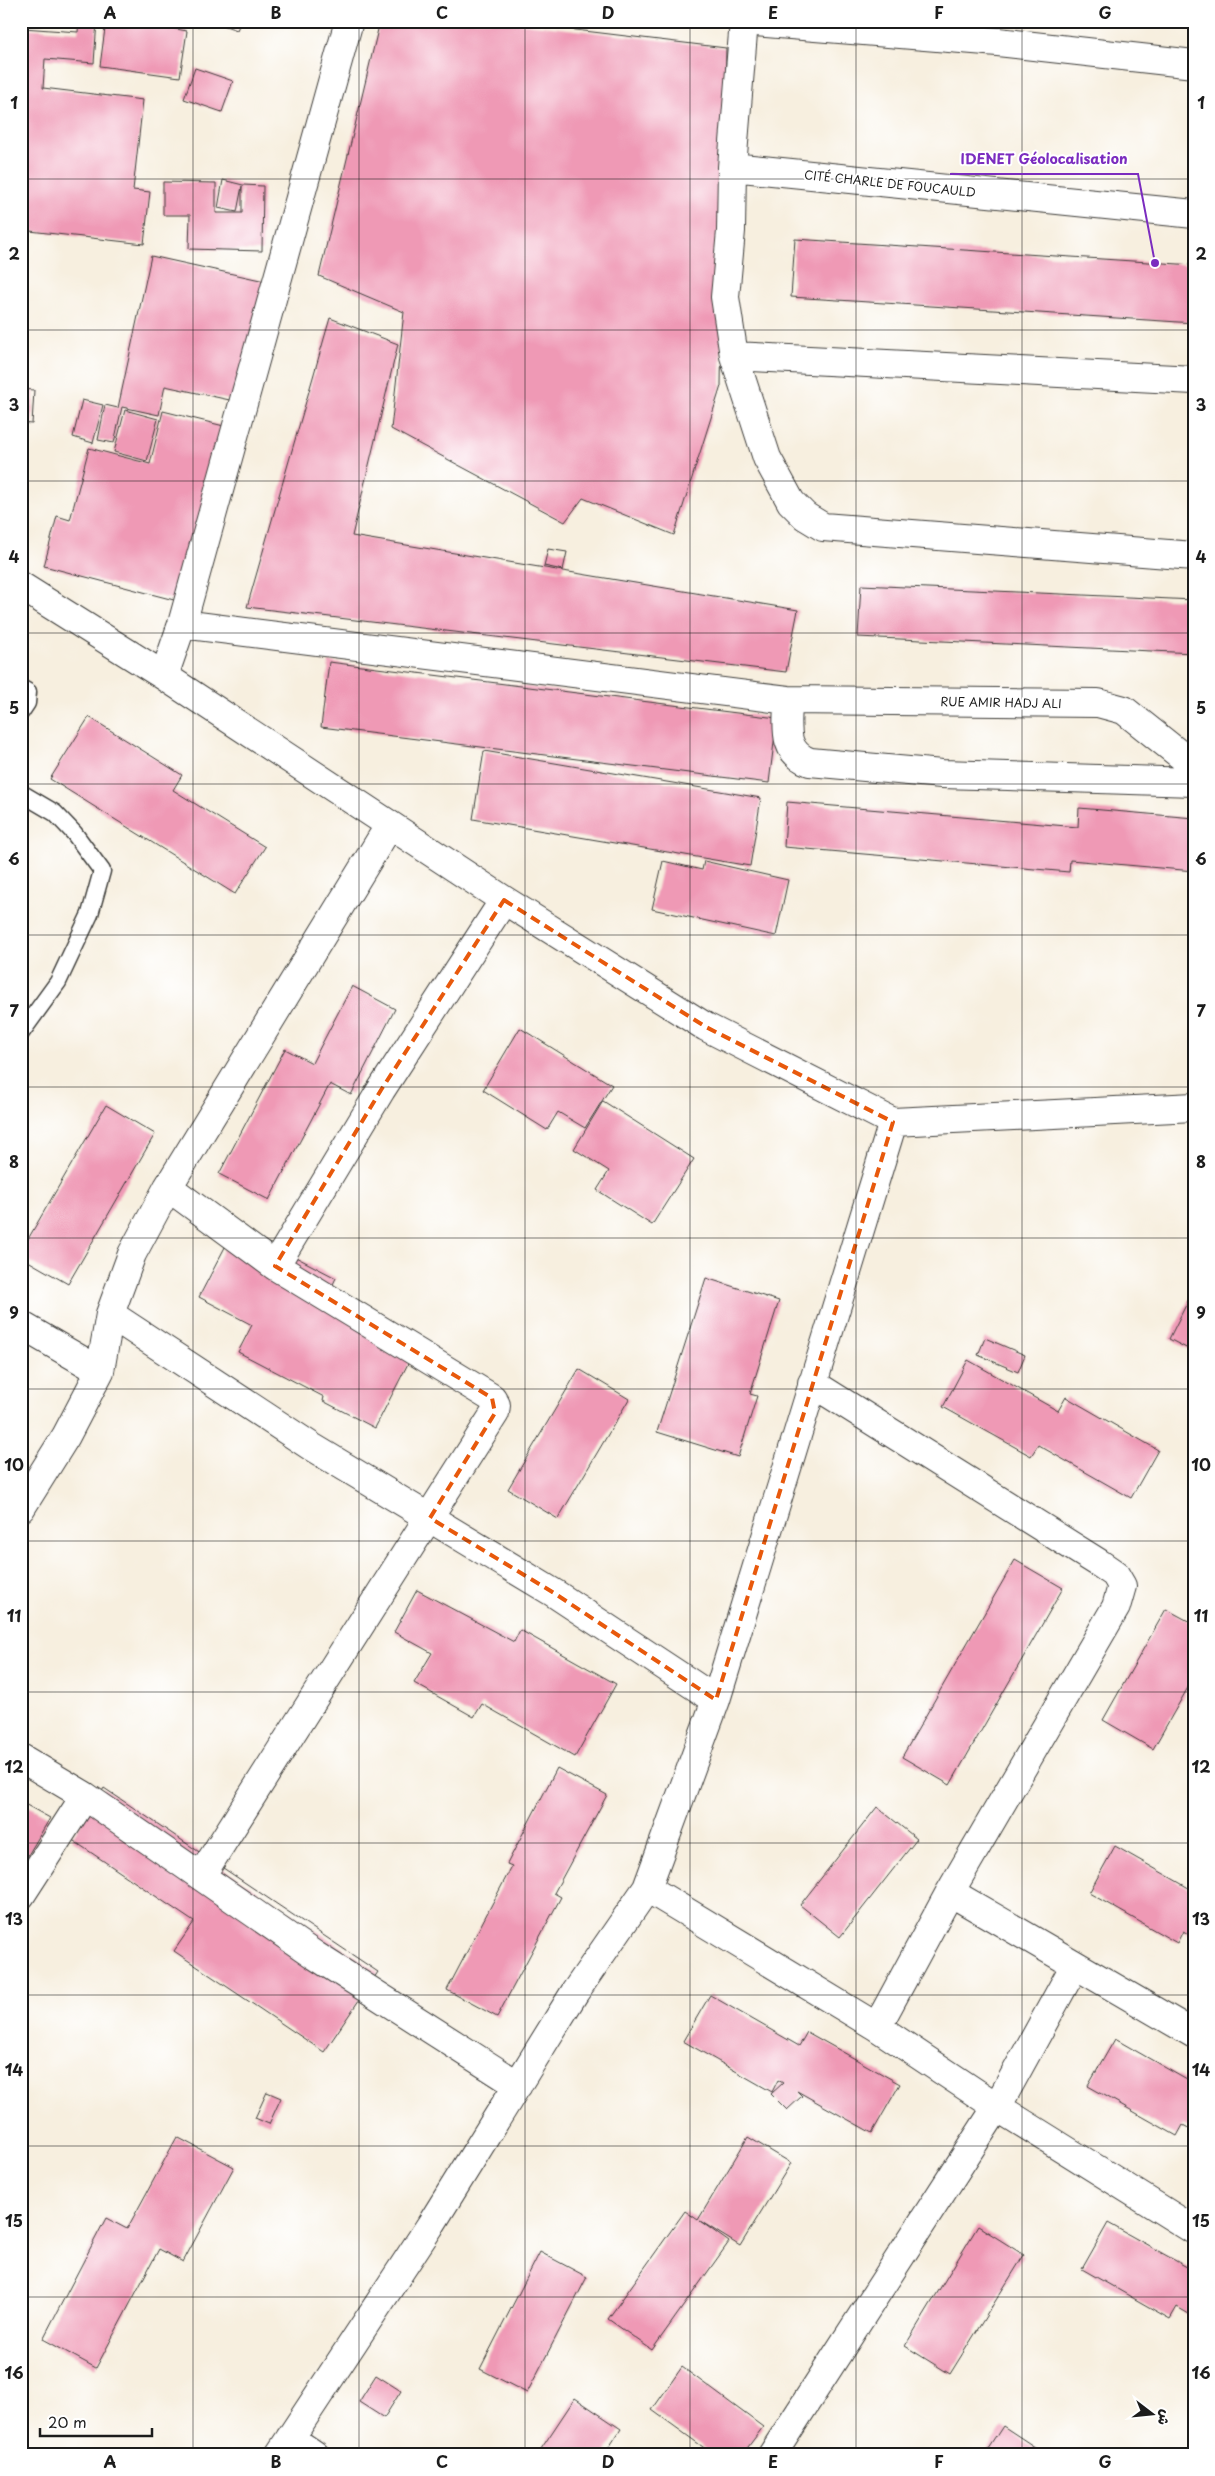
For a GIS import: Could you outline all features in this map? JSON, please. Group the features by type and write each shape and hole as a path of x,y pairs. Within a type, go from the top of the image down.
{"street":[{"path":"164,676 182,624 349,21"},
{"path":"1194,64 998,42 743,21 732,167 731,231 725,297 734,356 767,458 791,502 804,516 823,527 1194,556"},
{"name":"CITÉ CHARLE DE FOUCAULD","path":"732,167 1194,214"},
{"path":"734,356 1194,380"},
{"path":"21,586 164,676 389,826 706,1027 893,1122 1194,1107"},
{"name":"RUE AMIR HADJ ALI","path":"182,624 788,700 1098,703 1124,710 1194,766"},
{"path":"788,700 788,740 793,752 799,758 810,762 942,774 1194,782"},
{"path":"21,1508 66,1436 100,1371 110,1314 132,1254 168,1187 389,826"},
{"path":"275,1266 381,1090 504,900"},
{"path":"315,2455 284,2446 430,2226 575,1992 647,1888 716,1700 893,1122"},
{"path":"168,1187 275,1266 492,1398 496,1405 495,1412 430,1518 201,1876"},
{"path":"110,1314 312,1447 554,1593 716,1700"},
{"path":"21,1325 100,1371"},
{"path":"812,1384 1115,1574 1122,1586 1116,1607 950,1892 877,2028"},
{"path":"21,1758 85,1796 316,1956 518,2085"},
{"path":"21,1895 85,1796"},
{"path":"647,1888 877,2028 996,2107 1194,2230"},
{"path":"950,1892 1194,2034"},
{"path":"772,2455 996,2107 1075,1965"}],"lane":[{"path":"21,688 28,692 28,697 21,712"},
{"path":"21,793 55,812 74,833 102,872 90,914 58,982 21,1033"}],"highlighted area":[{"path":"504,900 706,1027 893,1122 716,1700 554,1593 430,1518 495,1413 492,1398 275,1266 381,1090"}],"building":[{"path":"79,21 97,21 94,63 45,59 43,88 143,100 133,190 150,192 144,244 21,230 23,28 78,32"},
{"path":"106,21 167,21 166,27 187,31 180,77 100,66"},
{"path":"211,21 241,21 237,30"},
{"path":"380,21 501,21 726,48 721,386 674,535 583,498 565,522 391,429 404,312 319,276"},
{"path":"195,68 233,81 222,112 184,99"},
{"path":"223,180 243,185 263,186 262,251 189,249 190,215 163,215 163,182 216,183 216,213 242,213 242,186 237,212 218,208"},
{"path":"795,239 1194,265 1194,323 791,297"},
{"path":"151,256 274,283 248,404 165,386 159,415 122,407 114,443 98,440 105,405 118,408"},
{"path":"330,318 398,344 352,536 798,610 786,672 247,607"},
{"path":"21,389 34,390 32,424 21,423"},
{"path":"82,400 103,405 93,443 73,437"},
{"path":"125,410 158,419 147,461 114,452"},
{"path":"163,411 232,428 193,605 44,566 57,516 70,520 89,448 150,464"},
{"path":"548,549 567,552 563,570 544,566"},
{"path":"861,585 1194,600 1194,653 858,637"},
{"path":"329,662 777,718 769,783 321,727"},
{"path":"89,717 182,775 173,790 265,847 235,894 50,779"},
{"path":"484,751 761,798 750,866 473,819"},
{"path":"21,801 32,806 21,826"},
{"path":"787,802 1078,827 1079,808 1194,818 1194,871 1070,860 1069,872 784,847"},
{"path":"663,861 702,870 704,861 788,880 776,936 652,909"},
{"path":"352,986 395,1009 351,1095 330,1084 269,1200 219,1174 285,1049 312,1063"},
{"path":"520,1028 612,1085 585,1128 558,1112 547,1130 483,1090"},
{"path":"603,1101 694,1159 652,1225 597,1190 609,1171 574,1149"},
{"path":"106,1105 155,1134 68,1284 21,1257 21,1251"},
{"path":"236,1226 336,1278 325,1301 416,1348 375,1428 323,1401 324,1397 238,1352 252,1325 199,1297"},
{"path":"706,1278 779,1301 750,1394 757,1396 738,1457 657,1432"},
{"path":"1194,1289 1194,1352 1169,1339"},
{"path":"985,1338 1025,1355 1018,1372 978,1355"},
{"path":"968,1360 1058,1411 1066,1397 1158,1450 1131,1498 1038,1445 1031,1456 943,1407"},
{"path":"579,1369 629,1399 558,1519 508,1489"},
{"path":"1015,1560 1063,1588 950,1785 902,1757"},
{"path":"417,1590 514,1642 520,1630 616,1684 575,1757 482,1704 474,1717 414,1683 432,1653 394,1632"},
{"path":"1166,1609 1194,1624 1194,1677 1153,1749 1103,1720"},
{"path":"557,1768 607,1795 554,1893 561,1897 497,2017 447,1990 512,1866 507,1864"},
{"path":"104,1788 378,1972 324,2052 174,1951 194,1922 71,1839"},
{"path":"21,1802 50,1818 21,1867"},
{"path":"877,1807 917,1839 840,1937 800,1905"},
{"path":"1115,1846 1194,1891 1194,1937 1183,1931 1177,1943 1089,1893"},
{"path":"710,1995 799,2046 807,2032 900,2084 872,2133 797,2091 802,2096 787,2110 771,2094 783,2083 778,2080 772,2092 683,2041"},
{"path":"1115,2039 1194,2084 1194,2131 1183,2125 1177,2136 1088,2086"},
{"path":"267,2092 281,2098 269,2124 255,2118"},
{"path":"177,2137 234,2167 183,2262 159,2249 96,2368 43,2339 106,2218 127,2229"},
{"path":"748,2137 791,2163 740,2246 700,2221 729,2242 652,2350 608,2319 685,2211 698,2220"},
{"path":"1108,2223 1194,2271 1194,2317 1177,2307 1170,2319 1082,2269"},
{"path":"978,2226 1024,2255 950,2374 905,2346"},
{"path":"540,2252 587,2277 527,2393 480,2369"},
{"path":"682,2367 763,2427 742,2455 714,2455 652,2410"},
{"path":"376,2375 401,2391 384,2418 359,2402"},
{"path":"575,2398 621,2429 604,2455 537,2455"},
{"path":"1003,2426 1047,2455 984,2455"}],"place":[{"name":"IDENET Géolocalisation","path":"1155,263"}]}
